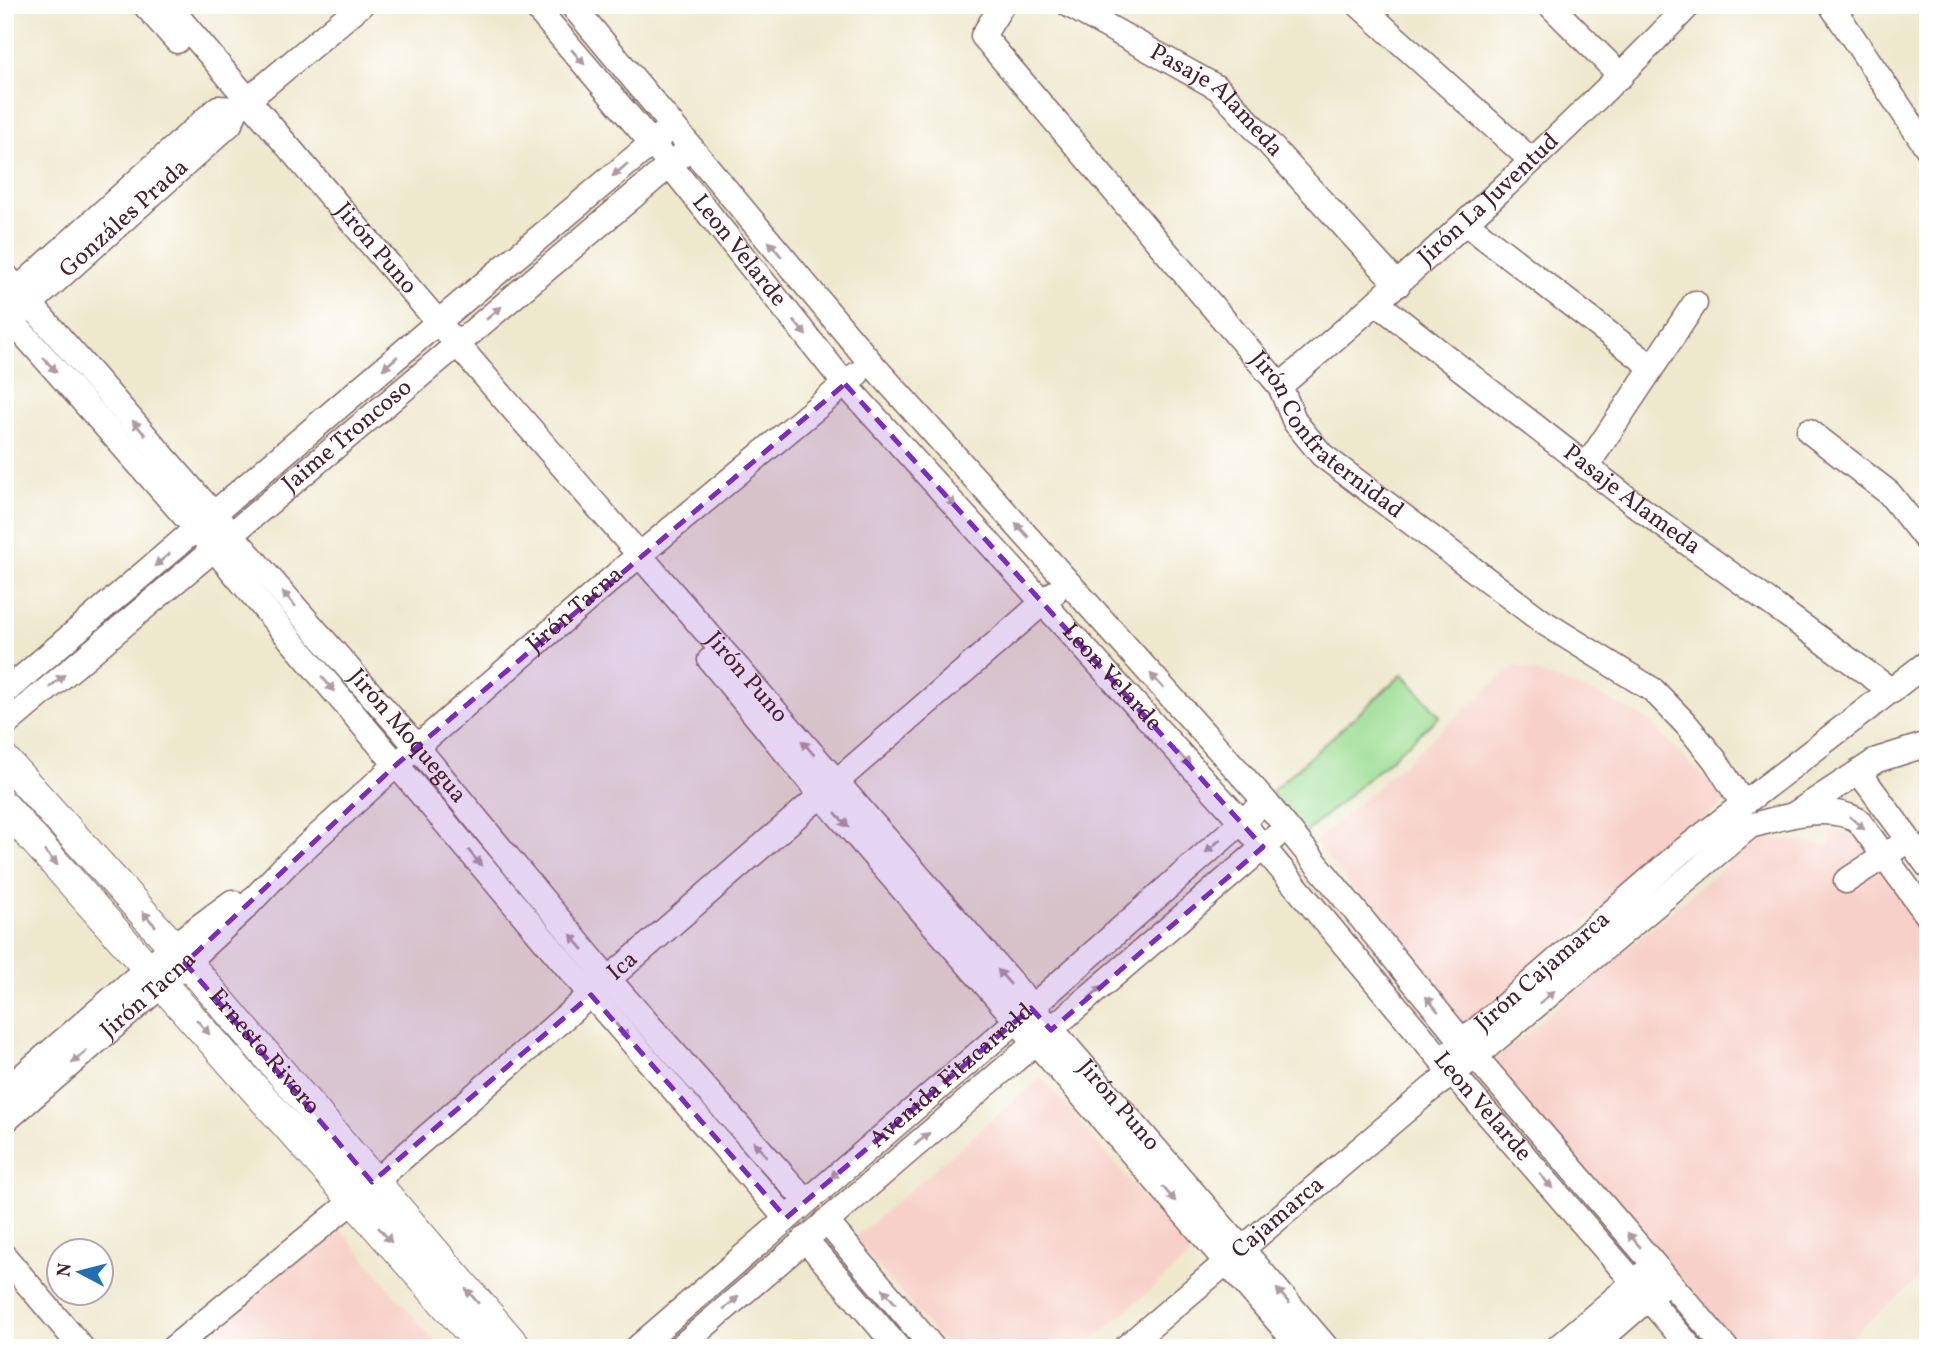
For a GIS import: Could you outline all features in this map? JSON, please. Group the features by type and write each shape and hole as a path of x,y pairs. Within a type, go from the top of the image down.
{"main road":[{"name":"Ernesto Rivero","path":"5,760 168,965 363,1190 517,1348"},
{"name":"Ernesto Rivero","path":"5,807 168,965"},
{"name":"Ernesto Rivero","path":"363,1190 484,1348"}],"street":[{"name":"Jirón Puno","path":"145,5 242,104"},
{"name":"Jirón Puno","path":"168,5 242,104 449,351 635,559 1023,1014 1234,1254 1327,1348"},
{"name":"Gonzáles Prada","path":"11,304 230,124 242,104 361,5"},
{"name":"Leon Velarde","path":"534,5 670,165 845,384 1241,821 1448,1068 1691,1348"},
{"name":"Leon Velarde","path":"572,5 871,363 1265,801 1469,1049 1667,1269 1726,1348"},
{"name":"Jirón Confraternidad","path":"1002,5 983,37 1280,386 1295,422 1322,455 1543,622 1653,690 1701,741 1746,815"},
{"name":"Pasaje Alameda","path":"1069,5 1218,88 1398,285"},
{"path":"1359,5 1530,159"},
{"path":"1550,5 1621,76"},
{"name":"Jirón La Juventud","path":"1280,386 1467,225 1530,159 1621,76 1689,5"},
{"path":"1831,5 1928,149"},
{"name":"Jaime Troncoso","path":"5,725 430,328 672,126"},
{"name":"Jaime Troncoso","path":"5,692 449,351 690,147"},
{"path":"1467,225 1652,367"},
{"name":"Pasaje Alameda","path":"1377,303 1586,467 1892,691"},
{"path":"1586,467 1695,303"},
{"name":"Jirón Moquegua","path":"11,304 214,532 310,624 417,747 600,988 786,1218"},
{"name":"Jirón Tacna","path":"5,1091 244,909 287,863 397,764 635,559 871,363"},
{"path":"1809,431 1889,493 1928,542"},
{"name":"Jirón Moquegua","path":"214,532 291,640 397,764 600,988 805,1200"},
{"name":"Ica","path":"173,1348 600,988 1068,581"},
{"path":"291,640 310,624"},
{"name":"Jirón Cajamarca","path":"1469,1049 1641,919 1746,815 1928,662"},
{"path":"1793,815 1877,760 1928,744"},
{"path":"1858,772 1928,866"},
{"name":"Avenida Fitzcarrald","path":"637,1348 1265,801"},
{"path":"1746,815 1834,812 1848,814 1858,820 1928,916"},
{"name":"Jirón Cajamarca","path":"1431,1089 1448,1068 1637,891 1746,815"},
{"name":"Avenida Fitzcarrald","path":"680,1348 1286,827"},
{"path":"1846,881 1909,840"},
{"path":"1637,891 1641,919"},
{"name":"Jirón Tacna","path":"5,1121 168,965"},
{"name":"Cajamarca","path":"1125,1348 1431,1089"},
{"path":"825,1221 933,1348"},
{"path":"804,1239 898,1348"},
{"name":"Jirón Puno","path":"1234,1254 1301,1348"},
{"path":"5,1257 82,1348"},
{"path":"1557,1348 1641,1291 1667,1269"},
{"path":"1591,1348 1641,1291"}],"highlighted area":[{"path":"845,384 1263,847 1051,1030 1031,1008 786,1218 591,995 372,1182 185,963 397,764"}],"shaded area":[{"path":"1515,665 1599,695 1648,720 1726,800 1472,1020 1460,1020 1315,842"},
{"path":"1832,832 1864,836 1928,927 1928,1272 1837,1348 1736,1348 1489,1065 1759,837 1830,845"},
{"path":"1042,1077 1191,1255 1083,1348 947,1348 854,1238"},
{"path":"338,1226 440,1348 195,1348"}],"green space":[{"path":"1403,674 1440,716 1303,835 1271,792"}]}
